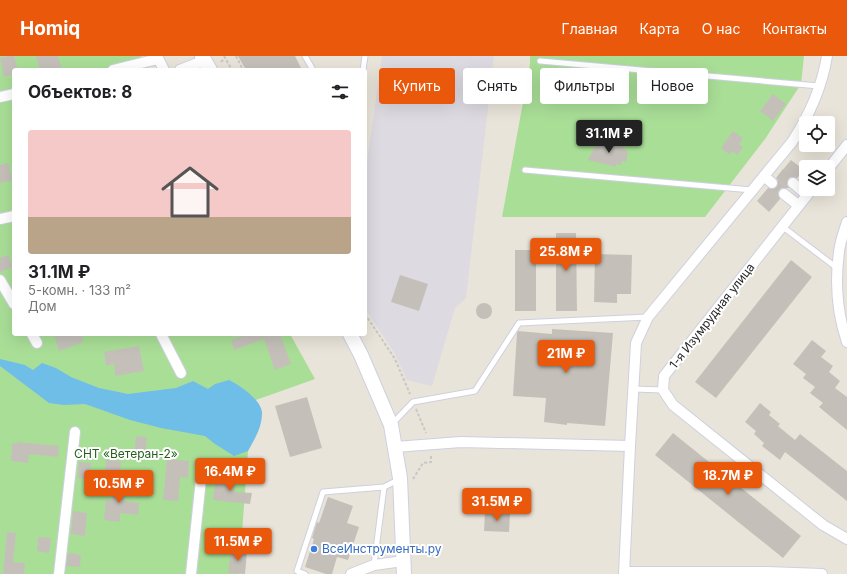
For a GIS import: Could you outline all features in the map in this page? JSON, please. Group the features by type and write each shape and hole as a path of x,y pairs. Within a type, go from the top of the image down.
{"main road":[{"path":"351,336 362,356 391,425 395,447 406,480 404,568"}],"street":[{"path":"822,574 759,572 625,573 636,343 648,317 752,190 768,180 772,166 801,129 810,111 819,86 827,56"},
{"path":"120,68 157,58 163,68"},
{"path":"186,68 206,62"},
{"path":"0,97 12,94"},
{"path":"835,160 847,145"},
{"path":"772,166 780,173"},
{"path":"793,183 799,186"},
{"path":"784,194 798,206"},
{"name":"1-я Изумрудная улица","path":"663,390 664,376 806,196"},
{"path":"0,220 12,217"},
{"path":"847,222 839,250 836,278 838,309 847,342"},
{"path":"0,280 12,301"},
{"path":"162,336 181,373"},
{"path":"663,390 673,405 823,525 847,539"},
{"path":"59,574 75,432"},
{"path":"395,447 461,442 630,446"},
{"path":"191,574 202,470"},
{"path":"351,574 374,565 404,568"}],"lane":[{"path":"305,56 312,68"},
{"path":"363,68 365,56"},
{"path":"540,61 819,86"},
{"path":"525,170 752,190"},
{"path":"782,227 837,268"},
{"path":"391,425 413,402 475,391 519,323 648,317"},
{"path":"633,389 663,390"},
{"path":"305,574 297,571 323,492 384,487 406,480"},
{"path":"374,565 384,487"}],"path":[{"path":"236,56 242,68"},
{"path":"223,61 225,57"},
{"path":"225,57 231,68"},
{"path":"367,317 395,359 431,445 431,462 423,464 406,480"}],"shaded area":[{"path":"382,56 494,56 493,68 463,68 463,104 488,104 466,298 455,308 432,386 407,380 394,352 367,312 367,162 379,77 379,104 455,104 455,68 380,68"}],"green space":[{"name":"СНТ «Ветеран-2»","path":"0,56 141,56 148,68 12,68 12,336 291,336 315,379 256,400 248,451 239,574 0,574"},
{"path":"530,56 804,56 801,84 765,139 705,217 502,217 523,104 532,104 532,68 529,68"}],"water":[{"path":"0,359 25,365 33,370 42,363 99,388 128,394 176,388 193,381 208,389 215,384 229,380 244,389 258,403 262,413 261,423 256,437 248,451 234,456 205,436 161,428 130,420 85,404 64,405 49,403 0,366"}],"building":[{"path":"14,56 17,68 12,68 12,75 4,77 0,58"},
{"path":"36,56 58,56 61,68 39,68"},
{"path":"238,56 295,56 301,68 245,68"},
{"path":"773,94 786,104 773,121 760,111"},
{"path":"733,131 743,138 739,144 743,147 737,155 732,151 730,155 721,148"},
{"path":"605,139 620,144 628,152 626,162 622,161 621,165 616,164 616,167 588,160 594,148"},
{"path":"791,160 799,166 799,176 797,178 791,177 788,179 787,185 789,188 782,188 779,190 778,193 780,199 769,212 757,201 768,188 774,189 777,187 778,181 776,178"},
{"path":"8,163 12,180 0,183 0,165"},
{"path":"556,233 576,233 577,311 556,311"},
{"path":"515,250 536,250 536,311 515,311"},
{"path":"595,254 632,255 631,294 617,294 617,303 594,302"},
{"path":"8,255 12,267 0,272 0,258"},
{"path":"791,260 812,277 716,398 695,382"},
{"path":"400,275 428,284 419,311 391,302"},
{"path":"484,303 490,305 492,311 490,317 484,319 478,317 476,311 478,305"},
{"path":"552,329 613,333 605,426 567,423 567,425 544,422 546,398 513,396 518,331 552,334"},
{"path":"55,336 82,336 83,342 59,351"},
{"path":"242,336 281,336 291,364 275,370 264,339 234,350 231,340"},
{"path":"812,340 826,351 821,357 833,366 829,372 840,381 835,388 847,397 847,430 819,407 823,403 810,393 815,387 803,378 806,374 793,364"},
{"path":"139,346 144,371 115,376 114,364 106,366 104,352"},
{"path":"307,397 322,448 290,457 275,406"},
{"path":"760,403 771,412 769,415 780,424 778,426 795,440 800,434 847,471 847,501 785,452 780,460 762,446 764,443 754,434 756,431 745,422"},
{"path":"673,433 801,536 783,558 655,455"},
{"path":"136,436 147,437 145,456 134,455"},
{"path":"17,442 59,446 58,457 29,454 28,463 11,461 12,443 17,444"},
{"path":"167,459 189,461 188,478 180,477 178,501 163,500"},
{"path":"106,460 121,461 120,475 105,473"},
{"path":"79,462 91,463 89,479 78,478"},
{"path":"216,477 235,479 234,492 252,493 250,504 213,500"},
{"path":"114,481 126,482 124,501 139,503 138,515 120,513 120,522 104,520 106,500 112,500"},
{"path":"328,497 353,506 347,523 359,527 348,560 337,557 332,574 326,574 305,567 314,539 312,538 317,522 319,523"},
{"path":"73,511 87,513 85,536 71,534"},
{"path":"485,512 510,513 509,532 484,531"},
{"path":"7,532 16,533 13,562 25,563 24,574 3,574"},
{"path":"38,537 51,538 49,553 37,551"},
{"path":"231,550 247,552 245,574 228,573"},
{"path":"68,553 81,555 80,567 66,566"}],"tunnel":[{"path":"780,173 793,183"},
{"path":"772,183 784,194"}],"place":[{"name":"ВсеИнструменты.ру","path":"314,549"}]}
